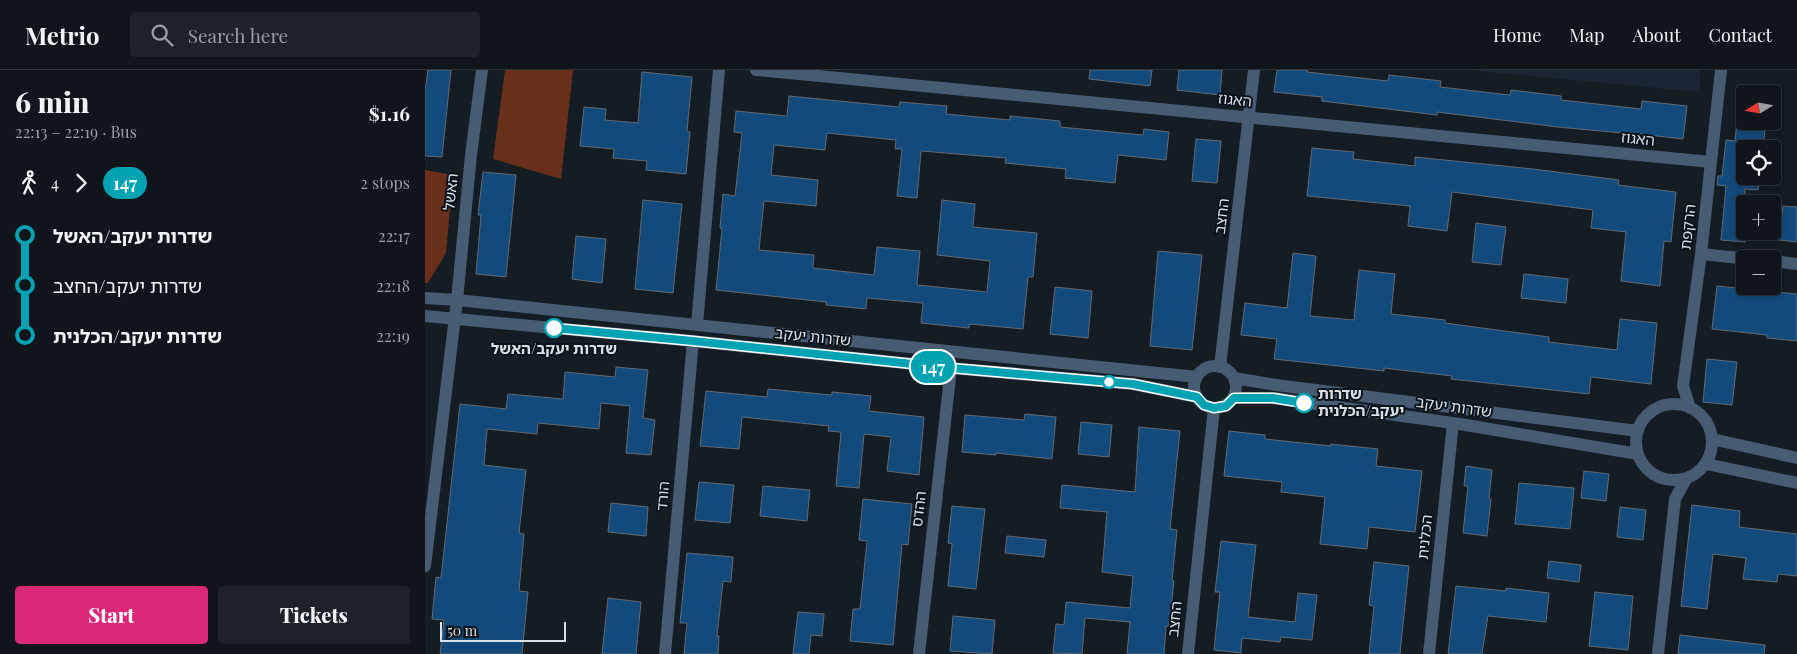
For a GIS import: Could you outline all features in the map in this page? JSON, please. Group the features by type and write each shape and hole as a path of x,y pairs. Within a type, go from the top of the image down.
{"street":[{"name":"האשל","path":"425,566 482,70"},
{"path":"697,325 719,70"},
{"name":"האגוז","path":"756,70 1711,162"},
{"name":"החצב","path":"1220,366 1255,70"},
{"name":"הרקפת","path":"1671,405 1683,386 1701,254 1721,70"},
{"path":"1701,254 1736,258"},
{"path":"1781,262 1797,264"},
{"name":"שדרות יעקב","path":"425,298 1197,377"},
{"name":"שדרות יעקב","path":"425,316 1133,384 1197,397"},
{"name":"הורד","path":"665,654 693,341"},
{"path":"1220,366 1231,372 1234,378 1236,384 1234,398 1226,406 1214,408 1204,405 1197,397 1195,390 1197,377 1207,368 1220,366"},
{"name":"ההדס","path":"919,654 951,368"},
{"name":"שדרות יעקב","path":"1234,378 1276,385 1638,430"},
{"name":"הרקפת","path":"1683,386 1690,408"},
{"name":"שדרות יעקב","path":"1234,398 1273,398 1453,423 1638,454"},
{"path":"1677,404 1690,408 1700,415 1708,426 1712,439 1711,452 1706,464 1697,473 1674,481 1652,473 1643,465 1638,454 1636,442 1638,430 1643,420 1652,412 1671,405 1677,404"},
{"name":"החצב","path":"1188,654 1214,408"},
{"name":"הכלנית","path":"1429,654 1453,423"},
{"path":"1712,439 1797,458"},
{"path":"1706,464 1797,483"},
{"path":"1662,478 1675,499"},
{"path":"1658,654 1675,499 1686,478"}],"shaded area":[{"path":"505,70 573,70 561,179 493,159"},
{"path":"1468,70 1701,70 1699,92"},
{"path":"425,170 453,175 446,253 428,283 425,283"}],"building":[{"path":"428,70 451,70 442,157 425,156 425,86"},
{"path":"1090,70 1152,70 1150,86 1089,79"},
{"path":"1179,70 1222,70 1220,95 1177,90"},
{"path":"1277,70 1307,70 1307,72 1388,81 1389,75 1441,81 1440,87 1510,95 1511,90 1561,96 1561,100 1641,109 1642,101 1687,106 1683,139 1558,127 1437,112 1437,115 1322,101 1322,97 1274,92"},
{"path":"642,72 692,77 687,131 690,132 686,174 646,170 647,161 613,158 614,149 580,146 584,107 606,109 605,120 638,123"},
{"path":"789,96 899,107 900,102 947,106 946,114 1010,120 1010,116 1060,121 1060,127 1143,135 1144,129 1169,132 1166,160 1118,155 1115,183 1065,178 1066,169 1005,163 1006,158 921,151 917,198 897,196 902,149 895,149 896,140 827,133 825,150 774,145 771,175 818,180 816,206 764,201 759,250 814,255 813,268 874,275 877,247 920,251 917,285 987,292 990,261 937,255 942,200 975,204 973,227 1037,233 1033,277 1028,277 1023,329 970,324 969,328 921,323 923,303 867,298 866,309 826,305 826,302 716,290 722,229 720,228 723,194 735,196 742,133 734,132 736,111 787,116"},
{"path":"1736,130 1765,130 1764,140 1736,140 1736,185 1759,185 1758,190 1745,189 1745,195 1736,195 1736,240 1745,240 1745,242 1721,240 1726,186 1717,185 1718,176 1722,176 1726,140 1735,141"},
{"path":"1196,139 1221,141 1217,183 1192,181"},
{"path":"1312,148 1354,152 1353,159 1415,166 1415,157 1533,169 1619,180 1618,185 1676,192 1671,242 1664,241 1660,286 1621,281 1626,232 1591,228 1593,210 1452,192 1447,231 1408,226 1410,206 1307,196"},
{"path":"483,172 516,175 506,277 476,274 481,215 478,215"},
{"path":"643,200 682,204 673,293 635,289"},
{"path":"1783,206 1797,207 1797,242 1779,240 1781,240"},
{"path":"1476,223 1506,227 1501,265 1472,262"},
{"path":"576,236 606,239 602,283 572,279"},
{"path":"1158,251 1202,255 1192,350 1150,346"},
{"path":"1293,253 1316,256 1310,316 1354,320 1359,270 1395,274 1391,314 1445,320 1445,323 1549,337 1549,342 1617,350 1620,319 1657,323 1651,384 1591,377 1589,394 1451,379 1452,376 1384,368 1384,371 1274,359 1277,339 1241,335 1245,303 1287,308"},
{"path":"1524,274 1568,279 1566,303 1521,298"},
{"path":"1717,286 1736,288 1736,295 1781,295 1781,292 1797,294 1797,341 1767,338 1767,335 1712,329"},
{"path":"1055,287 1092,291 1088,338 1050,334"},
{"path":"1707,359 1737,362 1732,405 1703,402"},
{"path":"616,367 648,370 643,418 655,420 651,455 626,453 630,406 601,403 599,429 538,423 537,434 487,429 484,465 526,470 519,533 524,534 519,591 528,592 522,654 440,654 444,620 432,619 436,577 441,578 460,404 506,409 508,394 563,399 565,372 615,377"},
{"path":"768,389 832,395 832,392 871,396 869,411 924,417 919,475 887,471 891,437 864,434 859,488 836,486 841,432 828,431 829,426 742,417 739,449 700,446 706,391 767,397"},
{"path":"1025,414 1056,417 1052,459 996,453 996,455 962,452 965,415 1024,420"},
{"path":"1081,422 1112,425 1109,457 1078,454"},
{"path":"1139,427 1180,431 1170,529 1177,530 1172,581 1174,581 1169,626 1166,626 1164,654 1127,654 1130,622 1085,618 1082,654 1053,653 1056,624 1064,625 1066,602 1130,608 1133,576 1102,572 1107,512 1060,508 1062,485 1135,492"},
{"path":"1229,431 1265,435 1265,439 1378,449 1376,466 1422,471 1415,532 1369,527 1367,549 1320,544 1325,497 1281,492 1282,482 1224,476"},
{"path":"1466,466 1492,470 1487,536 1463,533 1468,486 1464,486"},
{"path":"1584,471 1609,474 1606,501 1581,498"},
{"path":"699,482 734,485 730,523 695,520"},
{"path":"1519,483 1574,488 1570,529 1515,524"},
{"path":"763,486 810,490 807,521 760,516"},
{"path":"863,499 912,504 908,545 902,544 893,645 850,641 853,609 860,609 867,541 859,540"},
{"path":"611,503 648,507 646,536 608,532"},
{"path":"1692,505 1740,511 1739,527 1797,534 1797,576 1778,574 1777,582 1743,579 1746,558 1713,554 1707,609 1681,606"},
{"path":"952,506 985,509 976,589 948,586 952,544 948,543"},
{"path":"1620,507 1646,510 1643,540 1617,537"},
{"path":"1007,536 1046,540 1044,557 1005,553"},
{"path":"1221,541 1256,545 1248,617 1295,622 1298,593 1317,595 1312,640 1281,637 1280,642 1242,638 1241,653 1214,650 1220,592 1215,592"},
{"path":"687,553 733,557 731,582 723,581 717,636 719,636 718,654 684,654 687,623 680,623"},
{"path":"1549,561 1581,565 1579,582 1547,578"},
{"path":"1374,562 1409,566 1400,654 1369,654 1374,606 1369,605"},
{"path":"1456,586 1506,591 1506,588 1549,593 1546,622 1488,616 1482,654 1448,654"},
{"path":"1595,592 1633,596 1628,650 1589,646"},
{"path":"608,598 641,602 636,654 602,654"},
{"path":"798,612 824,614 822,636 811,635 809,654 793,654"},
{"path":"953,616 995,620 992,654 950,651"},
{"path":"1680,635 1765,645 1764,654 1678,654"}],"bus line":[{"name":"147","path":"554,328 951,368 1133,384 1197,397 1204,405 1214,408 1226,406 1234,398 1273,398 1304,403"}],"place":[{"name":"שדרות יעקב/האשל","path":"554,328"},
{"name":"שדרות יעקב/הכלנית","path":"1304,403"}]}
